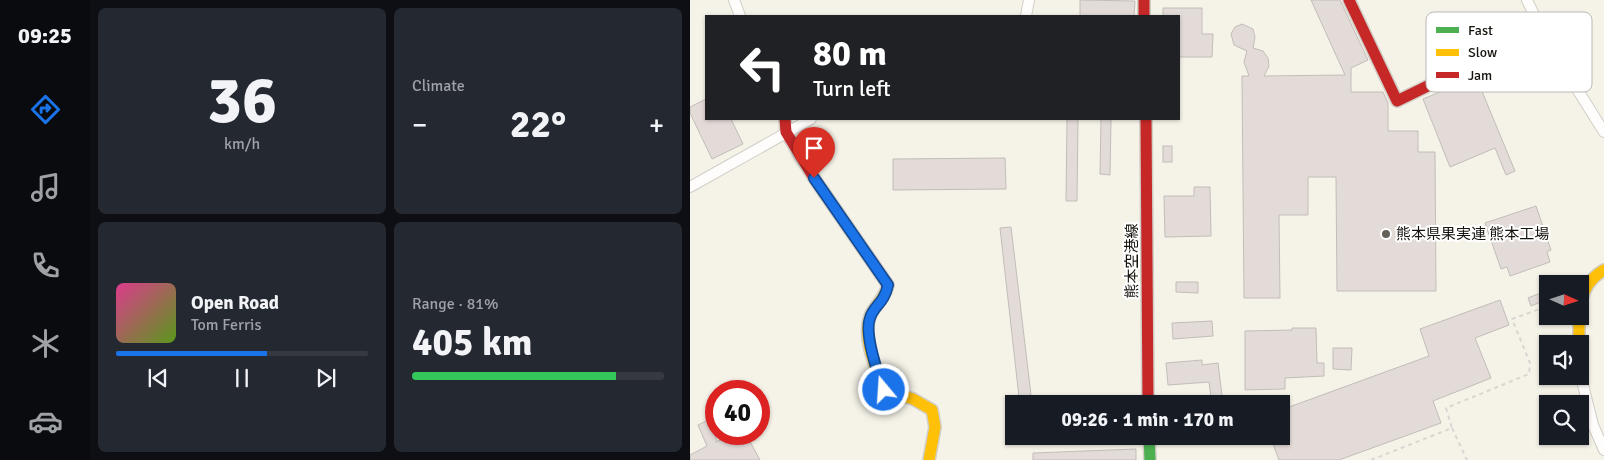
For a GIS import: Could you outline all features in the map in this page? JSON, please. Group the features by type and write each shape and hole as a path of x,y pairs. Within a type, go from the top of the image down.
{"street":[{"path":"734,0 740,15"},
{"path":"1026,15 1029,0"},
{"path":"1144,0 1144,15"},
{"path":"1349,0 1397,101 1426,87"},
{"path":"1528,0 1533,12"},
{"path":"1579,92 1604,132"},
{"path":"785,120 786,132 814,178 888,285 885,298 870,317 868,327 878,374 884,390 913,400 932,410 935,426 929,460"},
{"path":"690,187 809,120"},
{"name":"熊本空港線","path":"1146,120 1148,395"},
{"path":"1580,335 1581,294 1587,280 1604,270"},
{"path":"1583,385 1593,425 1604,450"},
{"path":"1149,445 1150,460"}],"path":[{"path":"1467,460 1452,428 1446,408 1529,374 1530,363 1512,319 1539,309"},
{"path":"1371,460 1452,428"}],"building":[{"path":"1080,0 1135,1 1134,15 1080,15"},
{"name":"熊本県果実連 熊本工場","path":"1311,0 1340,0 1368,60 1351,68 1351,92 1383,92 1388,103 1388,131 1418,131 1418,152 1435,152 1436,291 1337,291 1336,177 1308,177 1308,215 1279,215 1280,298 1244,298 1242,76 1249,76 1244,62 1247,51 1234,45 1231,34 1235,27 1242,24 1253,29 1255,37 1253,48 1263,51 1268,58 1269,66 1264,76 1345,75"},
{"path":"1163,8 1202,8 1202,34 1213,34 1212,57 1180,57 1180,15 1163,15"},
{"path":"1440,92 1482,92 1515,171 1506,175 1495,148 1450,167 1423,99"},
{"path":"705,100 705,120 731,120 743,144 712,159 690,113 690,107"},
{"path":"1067,120 1078,120 1077,201 1066,201"},
{"path":"1101,120 1111,120 1110,175 1100,174"},
{"path":"1163,146 1172,146 1172,162 1163,162"},
{"path":"1005,158 1006,189 893,190 893,159"},
{"path":"1194,187 1210,187 1211,236 1165,237 1164,196 1194,196"},
{"path":"1536,206 1551,250 1547,252 1550,262 1510,276 1507,267 1501,269 1485,223"},
{"path":"1011,227 1031,395 1019,395 1000,228"},
{"path":"1176,282 1198,282 1198,293 1176,292"},
{"path":"1539,294 1539,303 1531,306 1528,298"},
{"path":"1500,300 1509,325 1475,338 1491,378 1433,401 1441,423 1339,460 1279,460 1273,445 1290,445 1290,407 1429,356 1420,329"},
{"path":"1212,321 1213,336 1173,339 1172,323"},
{"path":"1292,328 1316,328 1317,363 1324,363 1324,376 1285,378 1285,389 1245,390 1245,331 1292,330"},
{"path":"1333,348 1352,348 1351,370 1333,369"},
{"path":"1202,360 1202,365 1218,363 1222,395 1211,395 1209,382 1168,385 1166,363"},
{"path":"705,422 705,441 698,425"},
{"path":"752,445 760,460 690,460 690,455 707,446"},
{"path":"1136,449 1136,460 1033,460 1033,453"}],"traffic: fast":[{"path":"1149,445 1150,460"}],"traffic: slow":[{"path":"1579,335 1581,302 1584,293 1588,284 1604,270"},
{"path":"887,288 871,314 868,323 871,352 884,390 913,399 932,410 935,427 929,460"}],"traffic: jam":[{"path":"1144,0 1144,15"},
{"path":"1349,0 1397,101 1426,87"},
{"path":"785,120 786,132 814,178 888,285 887,288"},
{"path":"1146,120 1148,395"}],"place":[{"name":"熊本県果実連 熊本工場","path":"1386,234"}],"route":[{"path":"814,178 888,285 885,298 870,317 868,327 878,374 884,390"}]}
